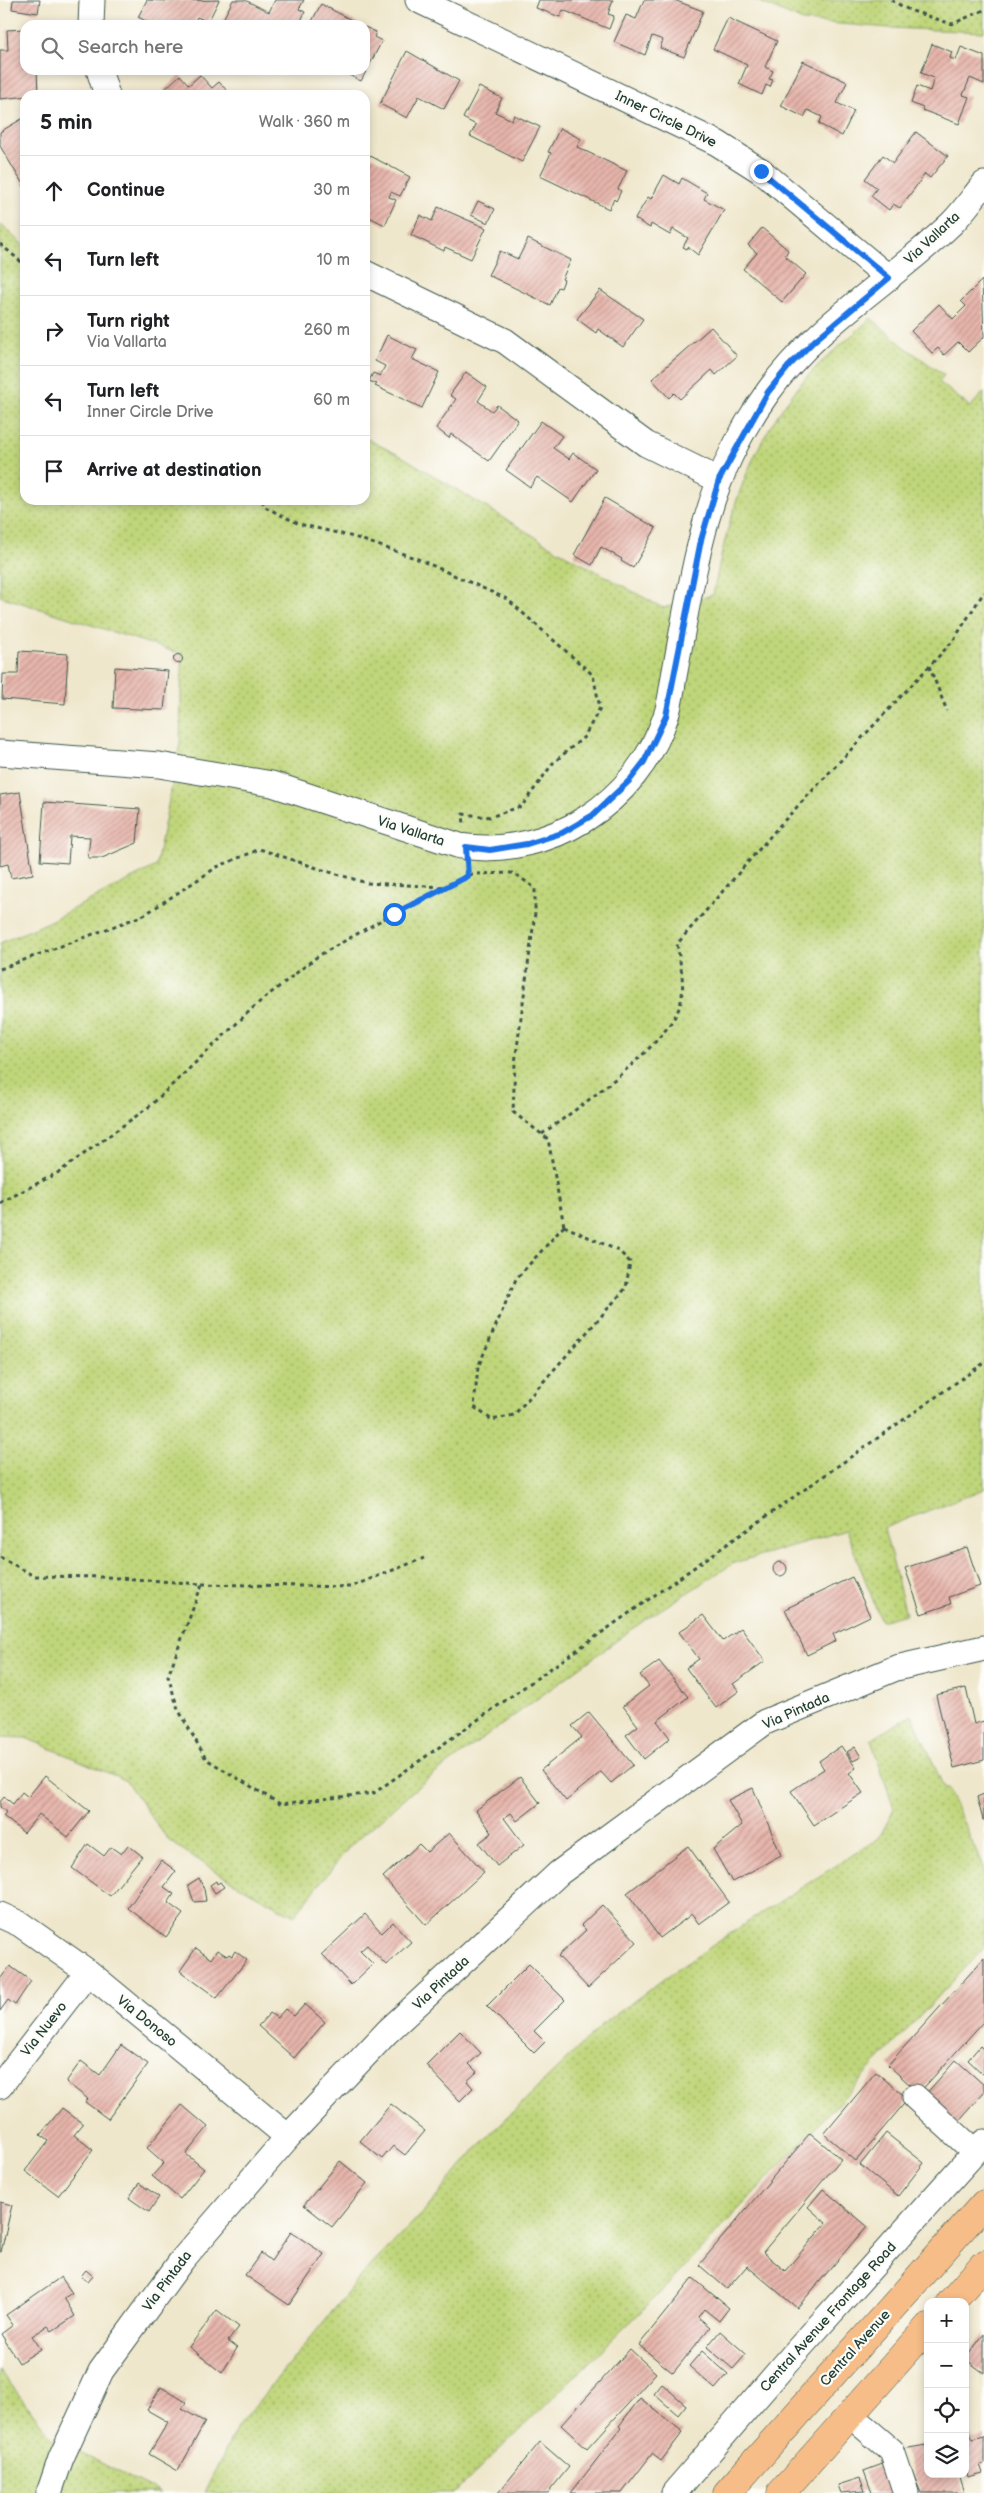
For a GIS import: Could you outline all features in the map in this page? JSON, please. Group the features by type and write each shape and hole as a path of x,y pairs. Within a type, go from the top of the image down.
{"main road":[{"name":"Central Avenue","path":"727,2493 984,2204"},
{"path":"954,2298 984,2264"},
{"path":"781,2493 924,2332"}],"street":[{"path":"91,20 92,0"},
{"name":"Inner Circle Drive","path":"418,0 717,143 761,171 889,278"},
{"path":"101,75 105,90"},
{"name":"Via Vallarta","path":"0,753 159,765 272,784 466,847 490,850 527,844 562,833 593,815 630,780 644,762 666,716 701,540 719,480 750,422 773,386 814,341 954,221 984,184"},
{"path":"370,274 504,341 646,444 719,480"},
{"name":"Via Pintada","path":"50,2493 61,2458 102,2371 182,2260 288,2137 387,2032 559,1873 765,1722 896,1668 984,1648"},
{"name":"Via Donoso","path":"0,1915 20,1924 88,1972 288,2137"},
{"name":"Via Nuevo","path":"0,2086 88,1972"},
{"path":"915,2097 980,2147"},
{"name":"Central Avenue Frontage Road","path":"674,2493 793,2355 980,2147"},
{"path":"850,2415 892,2451 906,2493"}],"path":[{"path":"891,0 909,10 952,24 984,10"},
{"path":"0,244 20,261"},
{"path":"265,505 299,524 354,537 418,559 507,599 593,675 600,708 584,737 553,763 522,806 490,817 463,814 468,876"},
{"path":"542,1134 595,1097 660,1037 680,1006 683,980 677,944 781,824 953,640 984,592"},
{"path":"929,666 947,711"},
{"path":"0,969 144,915 217,868 260,849 367,883 447,887"},
{"path":"0,1203 60,1172 150,1106 257,1004 318,956 472,874 514,873 536,888 535,913 515,1063 513,1112 548,1139 564,1226"},
{"path":"564,1226 619,1251 630,1262 626,1288 514,1415 492,1420 474,1407 478,1367 516,1279 564,1226"},
{"path":"202,1584 168,1676 178,1709 206,1759 280,1804 374,1793 984,1363"},
{"path":"0,1557 34,1576 106,1577 202,1584 350,1587 424,1558"}],"green space":[{"path":"755,0 984,0 984,32 890,28 803,21"},
{"path":"0,224 20,242 20,505 370,505 370,440 403,457 552,547 663,608 713,595 734,508 755,455 768,430 811,372 871,318 902,345 944,375 939,382 970,407 984,392 984,1489 884,1528 906,1614 881,1621 846,1530 734,1563 646,1619 421,1784 350,1846 294,1916 229,1880 168,1840 125,1780 26,1738 0,1737 0,943 42,925 156,866 180,744 182,654 0,596"},
{"path":"912,1714 944,1788 948,1788 984,1869 984,1948 660,2293 460,2488 452,2493 204,2493 238,2426 363,2274 424,2211 482,2142 603,2024 669,1975 749,1921 879,1838 894,1809 871,1740"},
{"path":"0,2370 52,2438 160,2493 0,2493"}],"building":[{"path":"13,0 40,0 38,13 12,9"},
{"path":"147,0 219,0 209,20 197,17 196,20 144,20 138,17"},
{"path":"233,0 245,0 269,12 275,0 304,0 299,9 305,12 301,20 223,20"},
{"path":"539,0 613,0 608,14 614,16 609,29 563,10 560,17 536,8"},
{"path":"644,0 674,0 703,11 684,57 660,48 663,40 652,36 645,55 614,42 626,15 636,19"},
{"path":"321,4 351,20 313,20"},
{"path":"728,18 777,41 765,67 773,71 769,79 773,80 770,87 766,85 762,95 739,84 747,65 713,49"},
{"path":"20,29 20,75 37,75 38,90 20,90 20,97 0,99 0,50 8,50 7,30"},
{"path":"370,29 376,32 374,37 382,41 370,64"},
{"path":"932,44 952,52 950,58 956,60 961,47 984,56 984,84 970,78 963,95 969,97 959,124 922,110 923,108 911,103 917,86 930,91 934,78 921,73"},
{"path":"407,51 459,81 444,109 419,96 407,118 380,104"},
{"path":"803,61 847,82 837,103 854,111 842,136 819,124 822,117 808,110 804,117 781,106"},
{"path":"180,75 189,85 200,75 212,88 219,82 226,90 164,90"},
{"path":"349,75 364,75 361,81"},
{"path":"479,87 502,98 495,112 512,120 514,115 540,127 522,162 470,136 476,125 463,118"},
{"path":"20,120 20,179 0,146 0,132"},
{"path":"560,128 581,139 577,147 627,171 618,189 621,191 609,209 540,176 551,153 548,152"},
{"path":"916,132 948,156 930,178 925,174 900,208 893,204 889,210 871,196 877,188 865,179 883,155 893,163"},
{"path":"370,156 410,177 400,196 391,192 389,197 396,200 385,225 370,218"},
{"path":"664,175 679,184 682,178 707,193 704,199 724,210 698,255 688,247 687,249 683,247 688,238 673,229 670,235 651,224 650,228 635,219 648,197 651,199"},
{"path":"478,201 495,209 488,223 471,215"},
{"path":"438,207 486,228 471,259 445,247 444,251 411,235 420,215 432,221"},
{"path":"762,228 788,250 785,256 806,274 782,302 743,269 757,253 748,245"},
{"path":"528,239 571,260 562,279 564,280 561,288 558,287 550,305 488,275 500,251 518,259"},
{"path":"982,280 984,337 968,352 958,342 944,355 938,348 932,353 911,331 939,304 953,319 966,306 961,301"},
{"path":"600,290 643,319 623,347 598,329 596,333 577,319"},
{"path":"711,327 737,356 716,375 712,370 680,399 674,393 669,398 652,379"},
{"path":"387,335 417,350 412,359 439,372 422,408 375,386 377,384 370,381 373,373 380,376 385,366 375,361"},
{"path":"466,372 487,387 478,401 492,411 497,405 518,420 489,461 451,434 449,438 436,428 456,399 450,395"},
{"path":"541,421 562,436 553,448 569,459 573,453 596,469 573,502 537,477 530,487 506,470"},
{"path":"605,498 656,528 633,568 601,547 592,565 574,555"},
{"path":"19,651 68,654 65,704 2,699 3,674 18,674"},
{"path":"178,654 183,659 178,664 173,659"},
{"path":"115,667 168,671 164,710 113,708"},
{"path":"20,792 33,874 11,878 8,864 0,866 0,795"},
{"path":"44,802 140,809 137,843 102,858 88,858 90,837 70,836 68,863 40,861"},
{"path":"967,1547 980,1586 949,1597 951,1604 921,1614 905,1568"},
{"path":"780,1562 785,1564 787,1569 785,1574 780,1576 775,1574 773,1569 775,1564"},
{"path":"852,1577 870,1616 833,1634 836,1641 807,1655 785,1609"},
{"path":"703,1615 723,1641 741,1628 765,1661 733,1684 739,1691 716,1708 686,1668 699,1659 679,1632"},
{"path":"659,1661 688,1697 657,1721 670,1738 644,1759 626,1735 638,1726 623,1706 649,1686 640,1675"},
{"path":"966,1688 974,1724 984,1721 984,1760 954,1768 936,1695"},
{"path":"589,1712 633,1765 611,1783 601,1772 566,1801 541,1770 582,1737 572,1726"},
{"path":"841,1746 856,1768 849,1773 863,1793 814,1825 791,1791 824,1769 819,1761"},
{"path":"855,1747 861,1757 853,1761 847,1752"},
{"path":"45,1776 89,1811 68,1837 39,1814 24,1833 3,1816 6,1812 0,1807 0,1802 4,1797 13,1804 22,1792 28,1797"},
{"path":"520,1777 540,1803 517,1821 511,1813 504,1818 524,1845 497,1866 479,1843 492,1833 476,1810"},
{"path":"753,1788 781,1855 732,1882 713,1849 742,1825 728,1800"},
{"path":"984,1794 984,1820 983,1820 977,1797"},
{"path":"449,1833 484,1872 426,1925 383,1877 419,1844 427,1852"},
{"path":"88,1844 104,1856 111,1847 121,1854 128,1845 142,1856 110,1896 72,1868"},
{"path":"688,1846 729,1902 699,1924 692,1914 660,1938 627,1893"},
{"path":"161,1860 176,1871 164,1887 174,1894 168,1903 183,1914 166,1937 128,1908"},
{"path":"199,1878 204,1889 206,1901 194,1902 188,1885"},
{"path":"216,1881 217,1884 220,1882 224,1887 215,1893 210,1885"},
{"path":"602,1905 637,1942 588,1988 558,1956 586,1930 581,1925"},
{"path":"365,1914 382,1933 393,1922 411,1942 386,1965 367,1945 360,1951 373,1964 351,1985 322,1954"},
{"path":"196,1948 211,1959 217,1950 227,1956 229,1954 232,1956 235,1951 247,1960 217,1998 180,1971"},
{"path":"984,1958 984,2021 919,2093 888,2065"},
{"path":"529,1964 565,2000 534,2031 545,2042 534,2053 487,2006"},
{"path":"10,1966 31,1981 15,2005 8,2000 0,2011 0,1979"},
{"path":"305,2004 325,2022 294,2058 258,2026 270,2013 277,2018 285,2009 294,2016"},
{"path":"460,2031 481,2053 469,2064 477,2072 467,2081 473,2088 460,2101 426,2065"},
{"path":"121,2045 148,2064 108,2119 85,2102 88,2099 66,2082 81,2061 100,2075"},
{"path":"980,2046 984,2050 984,2075 968,2060"},
{"path":"956,2060 984,2085 984,2092 956,2124 924,2096"},
{"path":"876,2072 908,2099 856,2161 824,2134"},
{"path":"391,2104 425,2131 405,2155 393,2146 382,2159 360,2141"},
{"path":"182,2105 208,2127 186,2154 204,2169 180,2199 152,2176 164,2163 147,2148"},
{"path":"62,2108 83,2124 74,2135 93,2150 58,2196 25,2171 48,2141 40,2135"},
{"path":"810,2133 841,2159 763,2252 785,2271 826,2223 808,2207 823,2189 867,2226 797,2308 747,2266 727,2289 699,2265"},
{"path":"886,2133 924,2163 898,2196 860,2165"},
{"path":"340,2161 367,2183 332,2227 304,2205"},
{"path":"139,2183 159,2197 149,2212 129,2198"},
{"path":"0,2202 12,2205 1,2252 0,2252"},
{"path":"291,2232 324,2254 289,2305 245,2275 261,2253 271,2261"},
{"path":"86,2270 93,2276 88,2282 81,2276"},
{"path":"61,2277 72,2293 64,2298 75,2316 52,2331 48,2326 32,2336 41,2349 19,2363 1,2334 13,2325 6,2315"},
{"path":"693,2278 729,2308 719,2321 704,2309 698,2317 710,2327 673,2373 639,2345"},
{"path":"217,2310 239,2327 228,2341 237,2348 222,2373 189,2347"},
{"path":"720,2331 746,2354 733,2369 707,2347"},
{"path":"984,2334 984,2373 969,2362 969,2354"},
{"path":"630,2349 656,2373 587,2449 561,2425"},
{"path":"702,2351 728,2374 715,2389 689,2366"},
{"path":"662,2384 686,2405 678,2415 654,2394"},
{"path":"161,2387 186,2402 182,2409 205,2422 178,2471 149,2454 168,2422 147,2410"},
{"path":"640,2398 683,2432 661,2461 652,2454 622,2493 571,2493 621,2428 619,2426"},
{"path":"969,2432 973,2439 984,2436 984,2464 980,2465 983,2473 969,2477"},
{"path":"540,2442 569,2467 548,2493 498,2493"},
{"path":"924,2445 924,2478 959,2478 964,2493 921,2493 903,2449"},
{"path":"885,2463 895,2493 872,2493 864,2471"},
{"path":"860,2478 865,2491 841,2493 838,2485"}],"route":[{"path":"394,914 468,876 466,847 490,850 527,844 562,833 593,815 630,780 644,762 666,716 701,540 719,480 768,392 789,366 814,341 889,278 761,171"}]}
